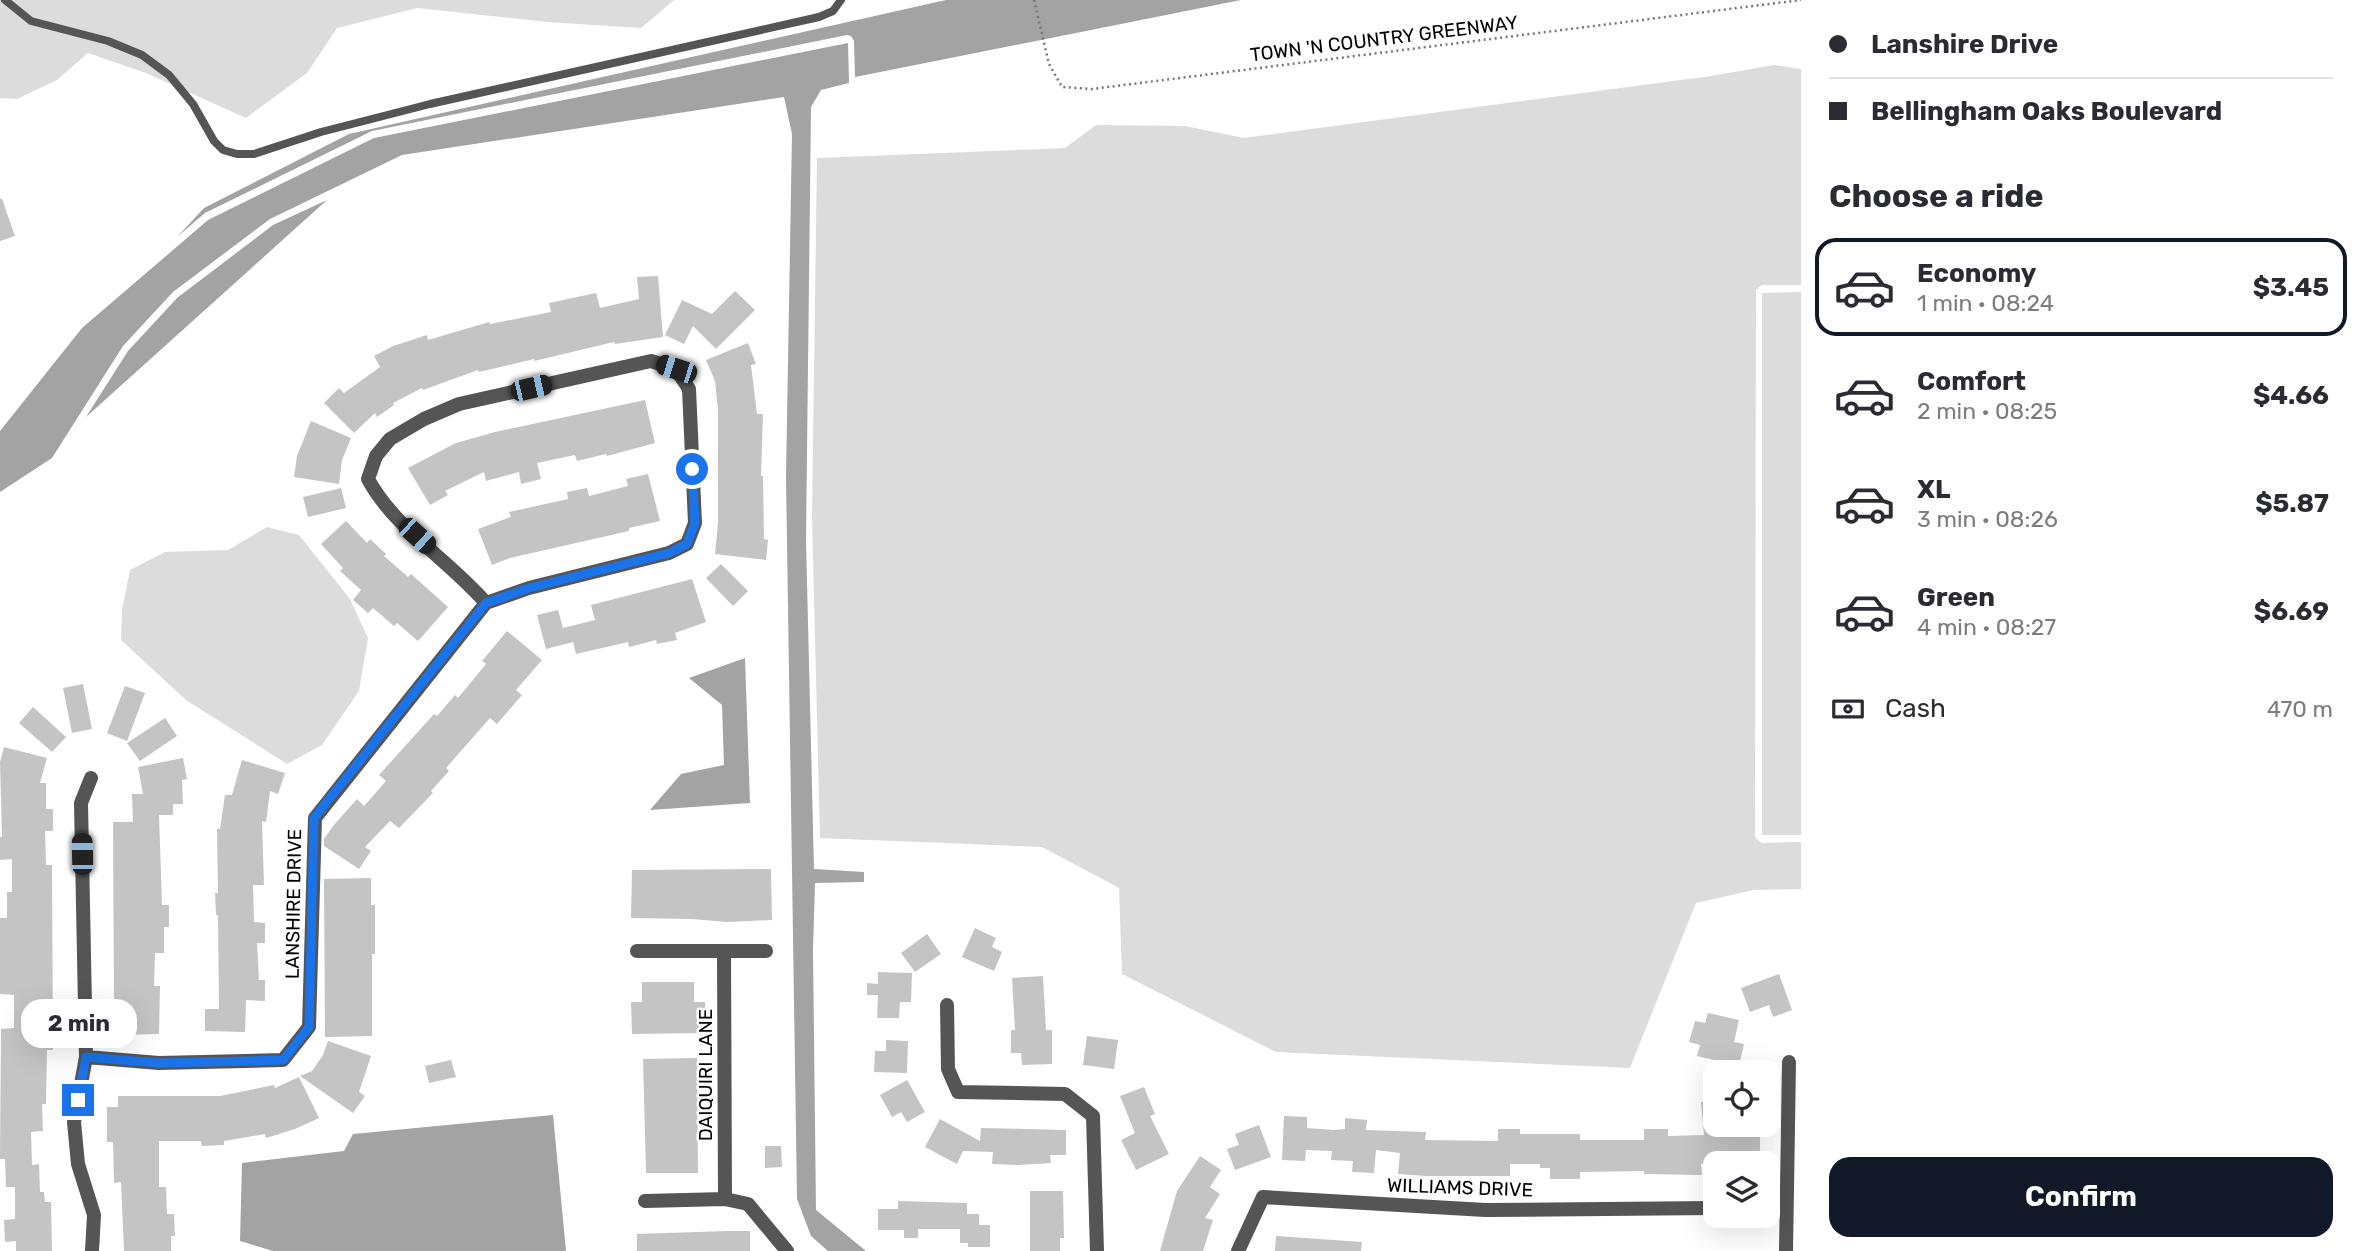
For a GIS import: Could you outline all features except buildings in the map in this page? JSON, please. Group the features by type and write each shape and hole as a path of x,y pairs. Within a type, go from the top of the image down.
{"street":[{"path":"652,361 676,369 689,389 695,523 687,544 669,553 529,588 486,603 472,586 380,502 368,479 376,456 390,439 424,419 458,404 652,361"},
{"name":"LANSHIRE DRIVE","path":"86,1057 159,1063 283,1060 309,1027 314,818 486,603"},
{"path":"91,778 81,803 86,1057 74,1122 78,1164 94,1215 92,1251"},
{"path":"637,951 766,951"},
{"name":"DAIQUIRI LANE","path":"724,951 725,1199"},
{"path":"947,1005 948,1069 958,1092 1065,1094 1093,1116 1097,1251"},
{"path":"1786,1251 1789,1062"},
{"name":"WILLIAMS DRIVE","path":"1238,1251 1263,1197 1485,1210 1703,1209"},
{"path":"645,1201 725,1199 748,1203 787,1251"},
{"path":"1780,1208 1786,1208"}],"lane":[{"path":"5,0 31,21 107,41 142,55 169,75 193,104 214,141 223,150 237,155 254,154 321,132 430,104 808,20 833,11 841,0"}],"path":[{"name":"TOWN 'N COUNTRY GREENWAY","path":"1034,0 1049,64 1062,87 1092,89 1801,0"}],"shaded area":[{"path":"0,0 674,0 641,28 547,22 417,8 337,28 307,73 246,118 146,73 88,53 57,80 17,99 0,98"},
{"path":"946,0 1241,0 855,77 854,41 847,35 372,131 205,213 177,237 204,208 349,134"},
{"path":"848,43 849,83 821,90 811,107 806,540 814,869 864,872 864,882 815,883 813,950 816,1210 866,1251 828,1251 811,1236 797,1199 786,476 792,134 784,97 402,155 270,219 173,292 123,346 52,458 0,492 0,431 82,328 208,220 374,138"},
{"path":"1774,65 1801,69 1801,285 1762,285 1756,290 1755,837 1762,843 1801,842 1801,889 1754,890 1696,903 1630,1068 1276,1052 1122,974 1119,888 1042,847 820,838 812,516 817,158 1065,148 1096,125 1185,126 1244,138 1711,76"},
{"path":"327,200 86,417 128,351 177,298 273,225"},
{"path":"1801,292 1801,835 1762,835 1762,293"},
{"path":"267,527 299,535 350,599 368,638 359,691 322,745 287,764 186,700 121,640 122,610 130,570 165,552 228,550"},
{"path":"745,658 750,803 650,810 681,774 724,765 722,705 689,678"},
{"path":"553,1115 566,1251 273,1251 240,1241 242,1163 344,1151 353,1134"}],"route":[{"path":"78,1100 86,1057 159,1063 283,1060 309,1027 314,818 486,603 529,588 669,553 687,544 695,523 692,469"}]}
